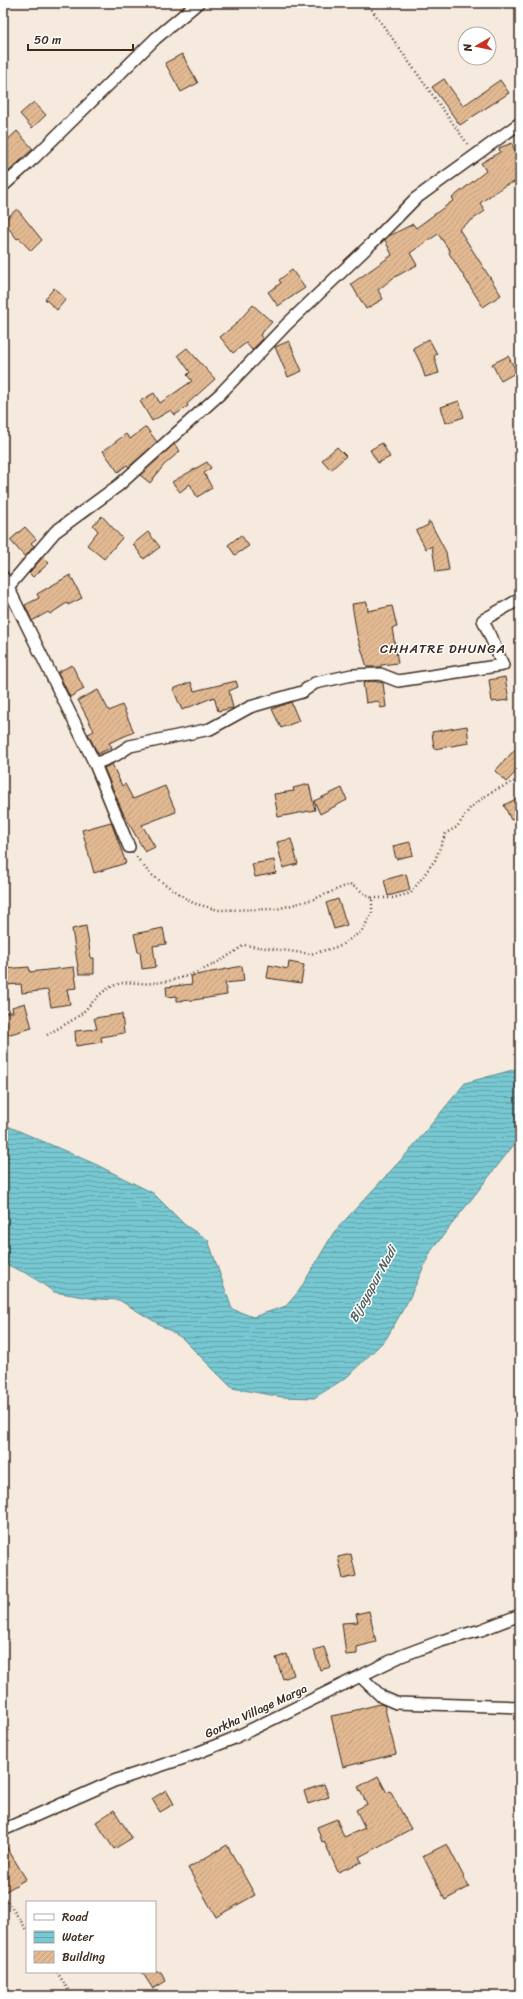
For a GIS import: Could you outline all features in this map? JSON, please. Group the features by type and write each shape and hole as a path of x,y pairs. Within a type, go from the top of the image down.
{"street":[{"path":"3,186 33,159 156,38 198,3"},
{"path":"8,587 55,532 119,485 220,394 287,324 415,199 520,123"},
{"path":"3,577 95,764 129,847"},
{"path":"95,764 116,756 130,746 210,730 250,707 302,692 315,683 352,675 380,674 398,681 503,665 483,620 520,599"},
{"name":"Gorkha Village Marga","path":"3,1830 114,1781 187,1757 232,1739 402,1656 441,1641 481,1630 520,1615"},
{"path":"360,1676 382,1697 396,1703 520,1708"}],"path":[{"path":"367,3 476,156"},
{"path":"129,847 150,874 193,903 218,910 277,908 314,899 350,884 372,898 393,898 411,893 435,860 446,833 457,827 471,807 491,792 520,778"},
{"path":"47,1036 79,1015 95,999 113,986 135,981 151,984 186,976 227,958 244,945 311,954 340,946 362,930 372,913 372,898"},
{"path":"3,1895 26,1929"},
{"path":"58,1973 72,1996"}],"water":[{"name":"Bijayapur Nadi","path":"520,1068 520,1141 516,1142 431,1251 409,1299 386,1339 347,1377 314,1398 282,1397 232,1388 182,1338 119,1300 97,1299 54,1292 28,1274 3,1263 3,1124 95,1164 153,1193 185,1225 208,1240 232,1309 253,1317 286,1306 299,1291 334,1232 411,1149 465,1083"}],"building":[{"path":"182,54 198,83 181,92 165,63"},
{"path":"444,79 463,106 500,80 509,93 460,125 432,87"},
{"path":"34,102 46,115 32,128 20,114"},
{"path":"17,131 33,149 3,177 3,144"},
{"path":"512,143 520,163 520,180 504,186 480,203 485,211 459,229 501,295 483,307 449,253 450,251 438,234 410,253 417,265 393,278 378,290 383,299 366,309 351,284 392,255 385,240 389,236 413,224 416,228 454,200 452,198 486,171 481,163 500,152 499,148"},
{"path":"17,209 42,240 31,251 19,238 17,239 3,221"},
{"path":"292,270 305,288 278,306 268,292 281,283 279,280"},
{"path":"54,288 66,299 57,310 45,299"},
{"path":"253,305 272,322 260,335 263,339 252,350 246,343 233,353 220,337 235,325"},
{"path":"429,339 437,354 434,356 439,373 425,377 421,364 413,348"},
{"path":"289,341 302,371 288,377 275,347"},
{"path":"187,348 215,379 187,404 188,406 175,415 171,410 152,421 140,401 154,393 160,403 192,381 187,375 190,372 178,355"},
{"path":"508,356 517,372 501,381 492,364"},
{"path":"459,401 464,417 446,423 441,407"},
{"path":"146,427 157,442 129,467 127,465 118,472 103,451 126,434 130,439"},
{"path":"382,443 390,457 378,463 370,450"},
{"path":"174,444 180,451 164,465 150,483 140,475"},
{"path":"337,447 346,456 331,470 322,460"},
{"path":"207,462 211,468 204,473 212,488 197,497 190,484 180,492 172,482"},
{"path":"102,516 122,538 104,559 87,545 98,531 93,525"},
{"path":"428,522 430,522 446,552 449,570 436,572 432,546 426,549 416,531 428,525"},
{"path":"25,527 36,539 31,543 34,546 25,557 10,540"},
{"path":"148,532 160,547 144,559 133,544"},
{"path":"241,535 249,546 235,555 228,545"},
{"path":"43,557 49,563 33,577 29,573"},
{"path":"70,575 82,598 68,605 67,603 50,614 48,612 32,621 25,605 39,598 37,594"},
{"path":"367,602 368,611 392,606 397,627 392,628 398,663 381,665 381,667 367,667 357,635 352,604"},
{"path":"72,665 84,689 70,697 58,672"},
{"path":"505,677 509,700 492,702 489,680"},
{"path":"236,681 238,687 229,691 233,708 218,711 214,697 182,710 173,689 191,682 194,691"},
{"path":"372,681 383,683 386,707 381,708 378,701 366,703 363,683"},
{"path":"98,690 109,711 122,705 134,732 109,743 112,747 98,754 88,734 94,731 78,700"},
{"path":"291,702 299,721 281,728 272,709"},
{"path":"467,726 469,743 434,749 432,732"},
{"path":"520,744 520,772 518,770 506,782 495,771"},
{"path":"112,764 122,786 125,784 133,799 165,786 176,812 142,825 155,847 145,852 123,813 104,768"},
{"path":"309,784 315,810 278,817 274,794 294,791 293,788"},
{"path":"342,788 347,800 320,814 314,801"},
{"path":"520,797 520,816 511,820 504,805"},
{"path":"111,822 126,863 94,873 82,830"},
{"path":"291,839 298,864 283,868 277,842"},
{"path":"410,842 413,855 396,859 393,846"},
{"path":"274,860 276,873 255,877 252,864"},
{"path":"406,874 410,890 388,896 384,880"},
{"path":"338,899 347,925 334,929 326,903"},
{"path":"86,926 91,958 94,958 94,974 79,974 72,929"},
{"path":"163,928 166,944 153,946 156,967 142,969 140,952 138,952 134,934"},
{"path":"289,962 304,965 301,983 267,978 269,965 288,969"},
{"path":"242,966 244,981 225,983 227,995 177,1001 177,996 167,997 166,987 192,984 191,976"},
{"path":"29,967 30,972 74,967 77,988 67,989 70,1004 51,1007 48,990 22,993 21,984 5,985 3,969"},
{"path":"25,1003 32,1028 3,1036 3,1012 13,1012 12,1007"},
{"path":"122,1014 124,1033 101,1037 102,1042 76,1046 75,1031 97,1029 94,1018"},
{"path":"351,1554 356,1576 343,1579 338,1557"},
{"path":"369,1611 376,1642 357,1647 357,1654 346,1655 342,1623 358,1622 356,1614"},
{"path":"324,1647 331,1667 320,1670 314,1650"},
{"path":"287,1654 294,1675 283,1679 276,1658"},
{"path":"380,1704 384,1705 396,1754 343,1767 331,1716"},
{"path":"378,1776 387,1793 390,1791 411,1829 359,1857 362,1862 338,1872 324,1841 322,1842 317,1827 337,1819 344,1837 365,1828 356,1810 367,1804 358,1787"},
{"path":"324,1784 329,1797 308,1804 304,1791"},
{"path":"166,1790 174,1804 160,1812 152,1799"},
{"path":"114,1810 132,1838 114,1849 96,1822"},
{"path":"3,1841 26,1879 3,1893"},
{"path":"447,1844 469,1887 445,1900 423,1856"},
{"path":"227,1845 255,1895 216,1917 188,1868"},
{"path":"161,1972 166,1981 153,1989 143,1973"}],"district":[{"name":"CHHATRE DHUNGA","path":"443,648"}]}
